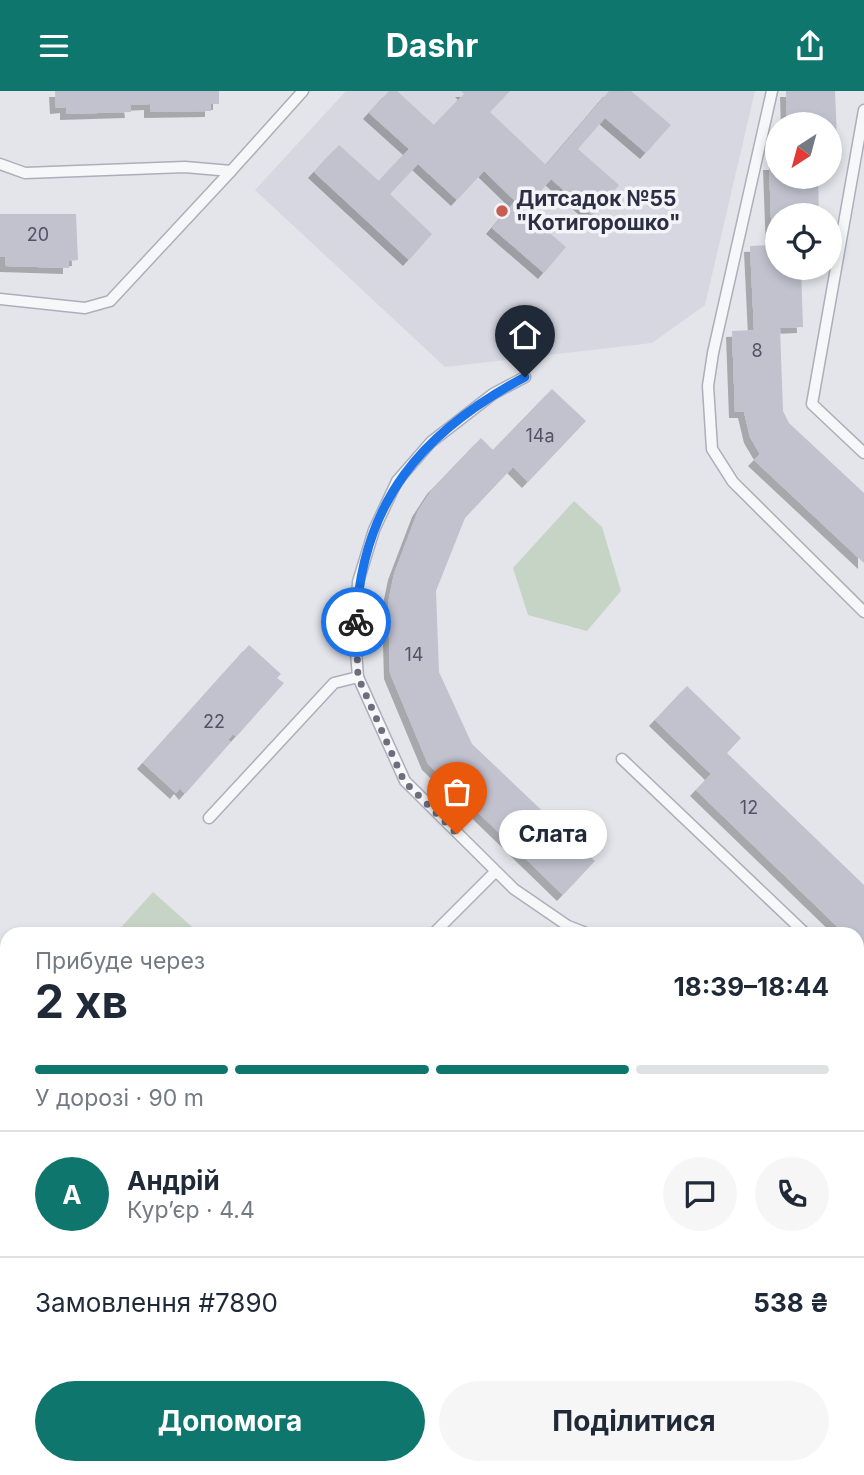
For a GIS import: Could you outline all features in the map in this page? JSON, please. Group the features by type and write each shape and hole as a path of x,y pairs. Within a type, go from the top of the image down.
{"lane":[{"path":"0,299 85,308 110,301 303,91"},
{"path":"772,91 713,353 708,386 712,449 733,482 864,612"},
{"path":"864,110 812,404 864,453"},
{"path":"0,164 25,173 186,167 231,171"},
{"path":"525,377 493,394 431,442 397,481 374,530 358,582 355,639 358,677 404,781 514,889 571,927"},
{"path":"209,818 334,683 358,677"},
{"path":"622,759 799,927"},
{"path":"440,927 495,872"}],"shaded area":[{"name":"Дитсадок №55 \"Котигорошко\"","path":"346,91 755,91 705,305 652,343 445,367 255,190"}],"green space":[{"path":"574,501 602,527 621,591 587,631 528,615 513,568"},
{"path":"153,892 192,927 121,927"}],"building":[{"path":"55,91 219,91 219,104 211,104 211,111 150,112 150,104 130,105 131,112 66,114 66,107 56,108"},
{"path":"389,91 397,91 434,125 464,94 461,91 510,91 490,112 546,165 609,91 631,91 671,125 646,153 605,118 578,149 619,185 593,216 551,179 524,211 566,247 544,273 492,228 515,201 484,171 457,200 418,164 390,194 432,234 409,260 314,172 339,145 379,181 409,149 369,113"},
{"path":"786,91 835,91 836,112 787,112"},
{"path":"770,189 818,189 819,203 770,203"},
{"path":"0,214 76,214 78,260 69,261 69,268 6,266 5,257 0,257"},
{"path":"765,245 765,280 801,280 803,327 780,328 783,411 789,423 864,493 864,563 754,460 760,454 750,437 744,412 735,412 732,331 754,330 750,246"},
{"path":"552,389 586,421 528,482 513,467 465,518 436,591 439,672 472,744 595,861 563,895 428,764 390,673 388,603 394,574 418,511 433,488 481,438 493,450"},
{"path":"249,645 281,674 277,678 284,683 236,737 233,734 228,740 231,742 185,794 180,788 176,793 143,763"},
{"path":"687,686 741,738 727,753 864,885 864,927 838,927 696,790 711,774 655,720"}],"way so far":[{"path":"356,622 358,677 404,781 457,834"}],"place":[{"name":"Дитсадок №55 \"Котигорошко\"","path":"502,211"},
{"name":"Слата","path":"457,834"}],"route":[{"path":"356,622 358,582 374,530 397,481 431,442 493,394 525,377"}]}
